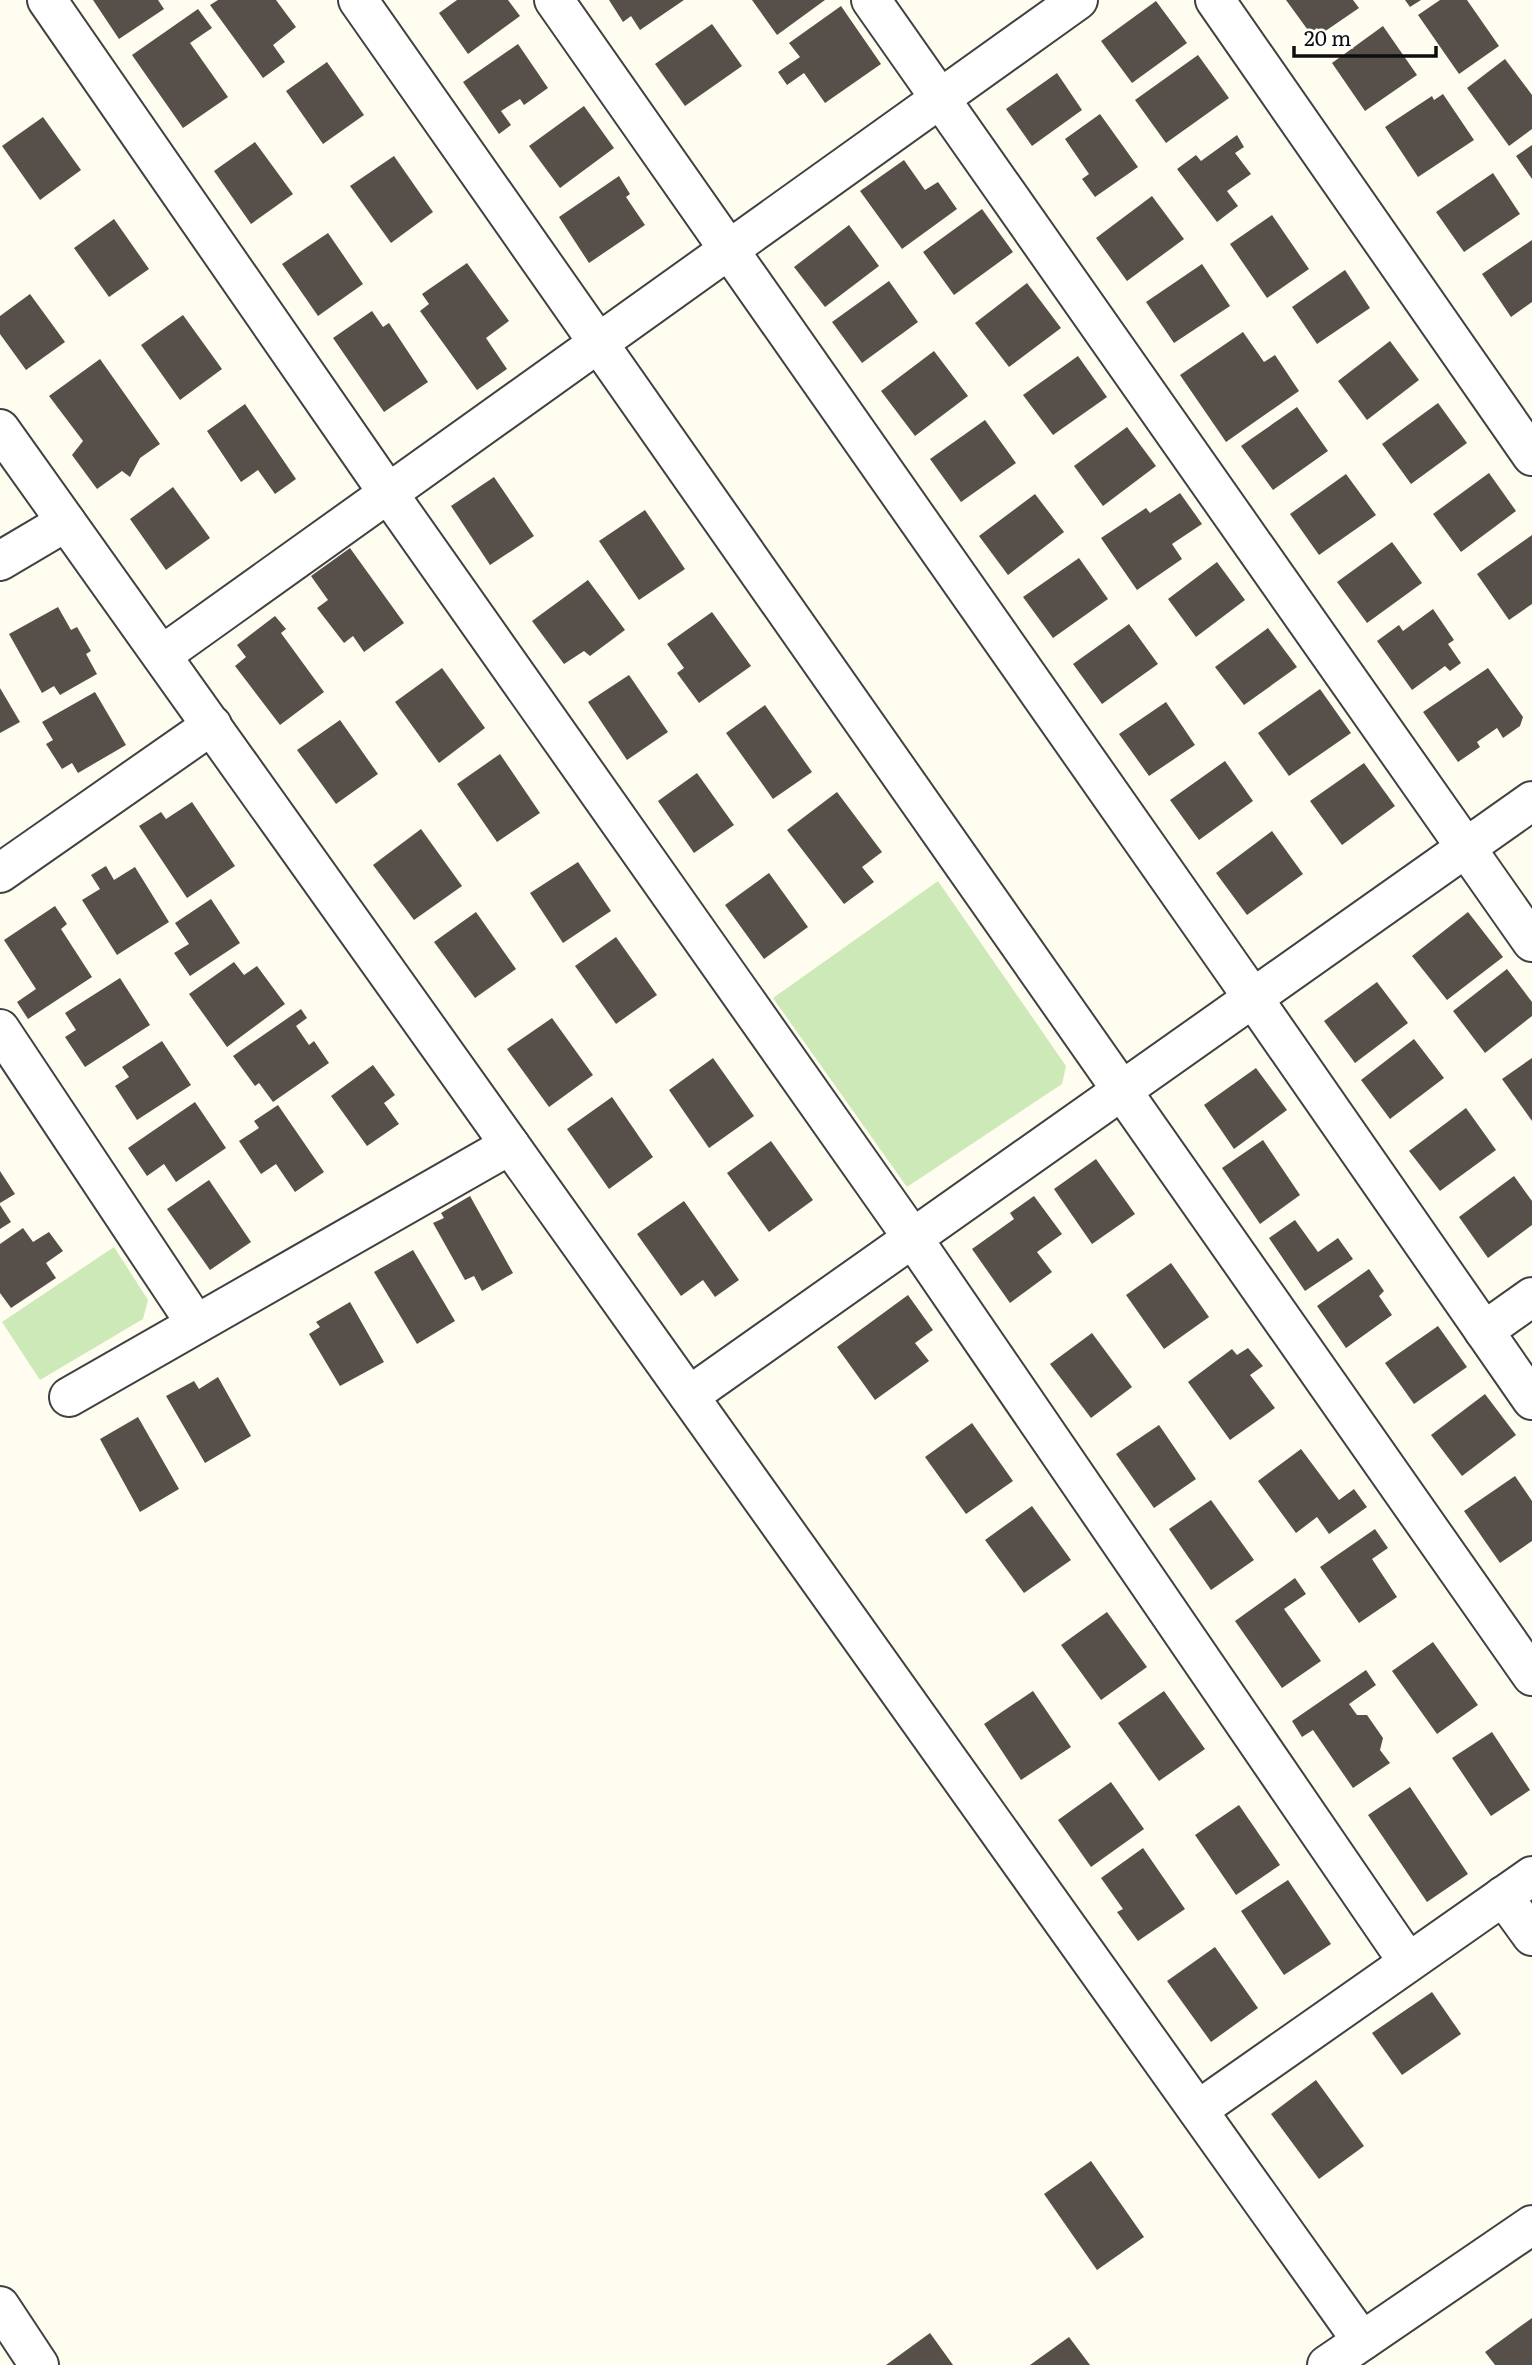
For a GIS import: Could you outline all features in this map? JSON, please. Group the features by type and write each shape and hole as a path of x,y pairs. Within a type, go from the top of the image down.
{"street":[{"path":"47,0 388,493 912,1237 1408,1962"},
{"path":"358,0 1532,1676"},
{"path":"554,0 1532,1400"},
{"path":"871,0 1532,942"},
{"path":"162,655 1078,0"},
{"path":"1215,0 1532,456"},
{"path":"0,429 1362,2341"},
{"path":"0,561 66,522"},
{"path":"0,873 212,726"},
{"path":"689,1396 1532,801"},
{"path":"0,1029 197,1324"},
{"path":"69,1397 510,1145"},
{"path":"1484,1331 1532,1297"},
{"path":"1198,2110 1517,1886 1532,1936"},
{"path":"1327,2365 1532,2225"},
{"path":"0,2306 39,2365"}],"green space":[{"path":"938,881 1066,1066 1062,1084 907,1187 773,998"},
{"path":"114,1247 148,1300 143,1319 40,1380 2,1322"}],"building":[{"path":"93,0 158,0 164,9 119,39"},
{"path":"218,0 276,0 296,27 273,45 285,62 263,78 210,5"},
{"path":"457,0 508,0 520,16 468,54 439,13"},
{"path":"609,0 684,0 640,30 631,16 623,22"},
{"path":"752,0 825,0 777,35"},
{"path":"1286,0 1353,0 1359,8 1321,34 1317,28 1310,33"},
{"path":"1405,0 1421,0 1410,7"},
{"path":"1440,0 1467,0 1499,46 1459,74 1418,15"},
{"path":"1156,1 1187,43 1132,83 1101,41"},
{"path":"841,6 881,64 825,103 804,73 787,85 778,72 800,57 789,43"},
{"path":"198,9 212,28 190,43 228,97 183,128 132,55"},
{"path":"712,24 742,66 685,106 655,64"},
{"path":"1383,26 1417,75 1365,111 1332,63"},
{"path":"518,44 548,88 524,105 520,99 501,111 511,125 499,134 463,82"},
{"path":"1198,55 1229,98 1166,143 1135,100"},
{"path":"1505,59 1532,95 1532,129 1509,146 1467,88"},
{"path":"327,62 364,115 323,144 286,91"},
{"path":"1057,73 1082,110 1032,146 1006,109"},
{"path":"1443,94 1474,140 1418,177 1385,127 1432,96 1434,100"},
{"path":"584,106 614,148 560,188 529,146"},
{"path":"1100,114 1138,167 1095,197 1082,179 1089,174 1065,139"},
{"path":"43,117 81,170 40,200 2,146"},
{"path":"1237,135 1244,147 1235,153 1251,174 1227,191 1238,206 1217,222 1177,169 1196,155 1201,161"},
{"path":"255,142 293,194 251,224 214,171"},
{"path":"1532,145 1532,179 1516,156"},
{"path":"394,156 433,212 391,243 350,186"},
{"path":"904,160 925,190 938,182 957,209 902,249 860,191"},
{"path":"1493,173 1520,214 1464,252 1436,212"},
{"path":"619,176 630,194 626,197 645,225 589,263 559,217"},
{"path":"1152,196 1184,239 1127,281 1096,238"},
{"path":"982,209 1013,252 954,295 923,252"},
{"path":"1272,215 1309,269 1267,298 1230,244"},
{"path":"114,219 149,269 109,297 74,248"},
{"path":"849,225 879,266 825,307 794,267"},
{"path":"328,233 363,284 318,316 282,264"},
{"path":"1532,240 1532,302 1511,317 1482,274"},
{"path":"467,263 509,321 486,338 507,369 477,390 420,311 429,304 422,294"},
{"path":"1202,264 1230,306 1174,343 1146,302"},
{"path":"1345,270 1370,308 1317,344 1292,307"},
{"path":"889,281 918,322 862,363 832,322"},
{"path":"1027,283 1061,328 1009,367 975,323"},
{"path":"30,294 65,342 26,370 0,334 0,316"},
{"path":"372,311 383,327 389,323 428,382 384,412 333,338"},
{"path":"183,315 222,369 180,400 141,345"},
{"path":"1243,332 1264,362 1275,355 1299,391 1226,442 1180,375"},
{"path":"1390,341 1419,380 1367,420 1338,381"},
{"path":"934,351 968,396 915,436 881,391"},
{"path":"1078,356 1107,397 1053,435 1023,395"},
{"path":"100,359 160,444 140,458 130,477 122,471 97,489 72,455 83,441 49,396"},
{"path":"1438,403 1467,443 1411,484 1382,444"},
{"path":"245,404 296,479 275,494 258,470 241,482 207,431"},
{"path":"1297,407 1328,451 1273,490 1241,446"},
{"path":"985,420 1016,463 961,502 930,459"},
{"path":"1127,427 1156,466 1103,506 1074,466"},
{"path":"1489,473 1516,511 1461,552 1433,514"},
{"path":"1346,474 1376,515 1319,555 1290,514"},
{"path":"494,477 534,536 490,565 451,506"},
{"path":"173,487 210,538 166,570 130,519"},
{"path":"1180,493 1202,524 1172,544 1182,559 1137,590 1101,538 1146,508 1150,513"},
{"path":"1035,494 1064,532 1008,575 979,536"},
{"path":"645,510 685,569 639,600 599,541"},
{"path":"1532,535 1532,604 1509,620 1477,574"},
{"path":"1392,542 1422,583 1367,623 1337,582"},
{"path":"350,548 404,623 364,652 353,636 344,643 317,608 328,600 311,576"},
{"path":"1079,558 1108,599 1053,638 1023,597"},
{"path":"1217,562 1245,600 1196,637 1168,599"},
{"path":"588,580 625,630 590,656 584,651 564,664 532,621"},
{"path":"58,607 71,630 77,627 91,651 86,654 97,674 60,695 54,686 42,693 9,634"},
{"path":"1433,609 1454,640 1448,644 1461,663 1450,671 1445,666 1412,690 1377,641 1399,625 1403,631"},
{"path":"712,612 751,666 699,703 677,673 684,668 667,644"},
{"path":"275,616 286,629 281,633 324,692 280,725 235,666 246,657 237,645"},
{"path":"1129,624 1158,664 1102,704 1073,664"},
{"path":"1268,628 1297,667 1244,705 1215,667"},
{"path":"442,668 485,728 439,763 395,702"},
{"path":"1488,668 1523,717 1520,726 1503,738 1497,728 1477,742 1480,747 1458,762 1423,712"},
{"path":"629,675 668,732 627,760 588,702"},
{"path":"0,688 20,722 0,733"},
{"path":"1320,689 1351,733 1289,776 1258,733"},
{"path":"95,692 126,745 78,773 72,763 62,769 46,744 53,740 42,722"},
{"path":"1166,702 1195,745 1149,776 1119,734"},
{"path":"765,705 812,772 773,799 726,733"},
{"path":"340,720 378,774 336,804 297,750"},
{"path":"500,754 540,813 497,842 457,784"},
{"path":"1225,761 1253,801 1199,840 1170,800"},
{"path":"1364,763 1395,806 1342,845 1310,801"},
{"path":"697,773 734,825 694,853 658,801"},
{"path":"837,792 882,852 862,867 874,882 844,904 787,830"},
{"path":"192,802 235,866 187,898 139,826 161,812 166,819"},
{"path":"421,829 462,886 414,920 373,865"},
{"path":"1272,831 1303,874 1247,915 1216,873"},
{"path":"578,862 611,911 563,943 530,893"},
{"path":"106,866 114,880 135,867 169,922 117,955 82,900 100,889 91,875"},
{"path":"769,873 808,927 764,959 725,905"},
{"path":"211,899 240,943 190,976 174,953 189,944 175,923"},
{"path":"55,906 67,924 61,929 92,977 28,1019 17,1002 36,989 4,940"},
{"path":"476,912 516,969 475,998 434,942"},
{"path":"1468,912 1503,957 1447,1000 1412,956"},
{"path":"616,937 657,995 616,1024 575,966"},
{"path":"234,962 244,975 257,966 285,1004 227,1047 189,994"},
{"path":"1507,969 1532,1002 1532,1016 1485,1053 1453,1011"},
{"path":"120,978 150,1025 85,1067 65,1037 76,1030 65,1013"},
{"path":"1377,982 1408,1023 1355,1063 1324,1021"},
{"path":"301,1009 307,1018 296,1026 309,1045 314,1041 329,1063 273,1102 259,1083 255,1086 233,1056"},
{"path":"552,1018 593,1075 549,1107 507,1049"},
{"path":"1414,1039 1444,1078 1390,1119 1361,1080"},
{"path":"162,1041 191,1085 137,1120 115,1086 129,1077 122,1067"},
{"path":"713,1058 754,1116 709,1148 669,1090"},
{"path":"1532,1058 1532,1121 1502,1079"},
{"path":"373,1065 395,1095 384,1103 399,1124 367,1146 331,1096"},
{"path":"1256,1068 1287,1110 1234,1149 1204,1105"},
{"path":"612,1097 653,1157 609,1189 567,1129"},
{"path":"195,1102 226,1148 176,1182 164,1164 147,1176 128,1148"},
{"path":"278,1105 324,1172 295,1192 276,1164 261,1174 239,1141 259,1128 254,1121"},
{"path":"1466,1108 1496,1150 1440,1191 1409,1151"},
{"path":"1263,1140 1300,1195 1260,1224 1222,1168"},
{"path":"771,1141 813,1200 769,1232 727,1173"},
{"path":"1096,1159 1135,1214 1092,1244 1054,1189"},
{"path":"0,1171 15,1194 0,1203"},
{"path":"1514,1176 1532,1201 1532,1225 1488,1258 1459,1217"},
{"path":"209,1180 251,1242 210,1270 167,1209"},
{"path":"470,1196 513,1273 482,1291 474,1276 465,1280 433,1223 444,1218 441,1213"},
{"path":"1034,1196 1062,1234 1037,1252 1052,1272 1010,1303 972,1249 1014,1219 1010,1213"},
{"path":"684,1201 739,1280 715,1297 703,1280 681,1296 637,1234"},
{"path":"0,1205 11,1222 0,1229"},
{"path":"1295,1220 1318,1252 1338,1238 1353,1259 1305,1291 1269,1238"},
{"path":"23,1228 33,1242 49,1232 63,1251 46,1263 56,1278 11,1308 0,1293 0,1244"},
{"path":"413,1250 455,1321 417,1344 374,1272"},
{"path":"1171,1263 1209,1317 1164,1349 1126,1295"},
{"path":"1369,1269 1384,1291 1379,1296 1392,1315 1346,1348 1317,1306"},
{"path":"908,1295 933,1330 915,1343 929,1361 875,1400 837,1347"},
{"path":"350,1302 384,1362 340,1386 309,1334 320,1327 316,1322"},
{"path":"1438,1326 1467,1367 1414,1404 1385,1363"},
{"path":"1092,1333 1132,1387 1091,1418 1050,1364"},
{"path":"1248,1348 1263,1366 1250,1375 1275,1408 1230,1440 1188,1382 1232,1349 1237,1355"},
{"path":"218,1377 251,1436 205,1463 166,1396 194,1381 199,1389"},
{"path":"1485,1394 1516,1435 1462,1476 1431,1435"},
{"path":"138,1417 179,1489 140,1512 100,1439"},
{"path":"972,1423 1013,1481 966,1514 925,1457"},
{"path":"1159,1425 1196,1479 1154,1508 1116,1454"},
{"path":"1301,1449 1339,1500 1354,1489 1367,1507 1329,1534 1317,1517 1296,1533 1258,1481"},
{"path":"1515,1476 1532,1501 1532,1541 1500,1563 1464,1511"},
{"path":"1211,1500 1254,1560 1211,1590 1169,1529"},
{"path":"1032,1506 1071,1560 1024,1593 985,1540"},
{"path":"1375,1529 1388,1548 1372,1559 1397,1597 1359,1623 1320,1567"},
{"path":"1295,1578 1306,1594 1284,1609 1321,1661 1282,1688 1235,1621"},
{"path":"1107,1612 1147,1667 1101,1700 1061,1645"},
{"path":"1433,1642 1478,1705 1437,1734 1392,1671"},
{"path":"1366,1670 1376,1685 1349,1704 1357,1715 1367,1715 1383,1738 1380,1750 1390,1763 1353,1788 1313,1730 1302,1737 1292,1721"},
{"path":"1033,1691 1071,1747 1021,1780 984,1724"},
{"path":"1164,1691 1205,1749 1159,1781 1118,1723"},
{"path":"1492,1732 1530,1790 1491,1816 1452,1758"},
{"path":"1111,1782 1144,1829 1091,1867 1058,1820"},
{"path":"1410,1787 1468,1874 1427,1902 1368,1815"},
{"path":"1239,1805 1280,1865 1236,1895 1195,1835"},
{"path":"1143,1848 1185,1909 1138,1941 1117,1912 1123,1909 1101,1878"},
{"path":"1288,1880 1331,1944 1284,1975 1241,1911"},
{"path":"1215,1947 1258,2008 1211,2042 1167,1981"},
{"path":"1432,1992 1461,2034 1402,2075 1372,2033"},
{"path":"1316,2080 1364,2146 1319,2179 1271,2114"},
{"path":"1091,2161 1144,2237 1097,2270 1044,2194"},
{"path":"1532,2318 1532,2365 1495,2365 1485,2352"},
{"path":"930,2333 953,2365 886,2365"},
{"path":"1069,2337 1090,2365 1030,2365"}]}
